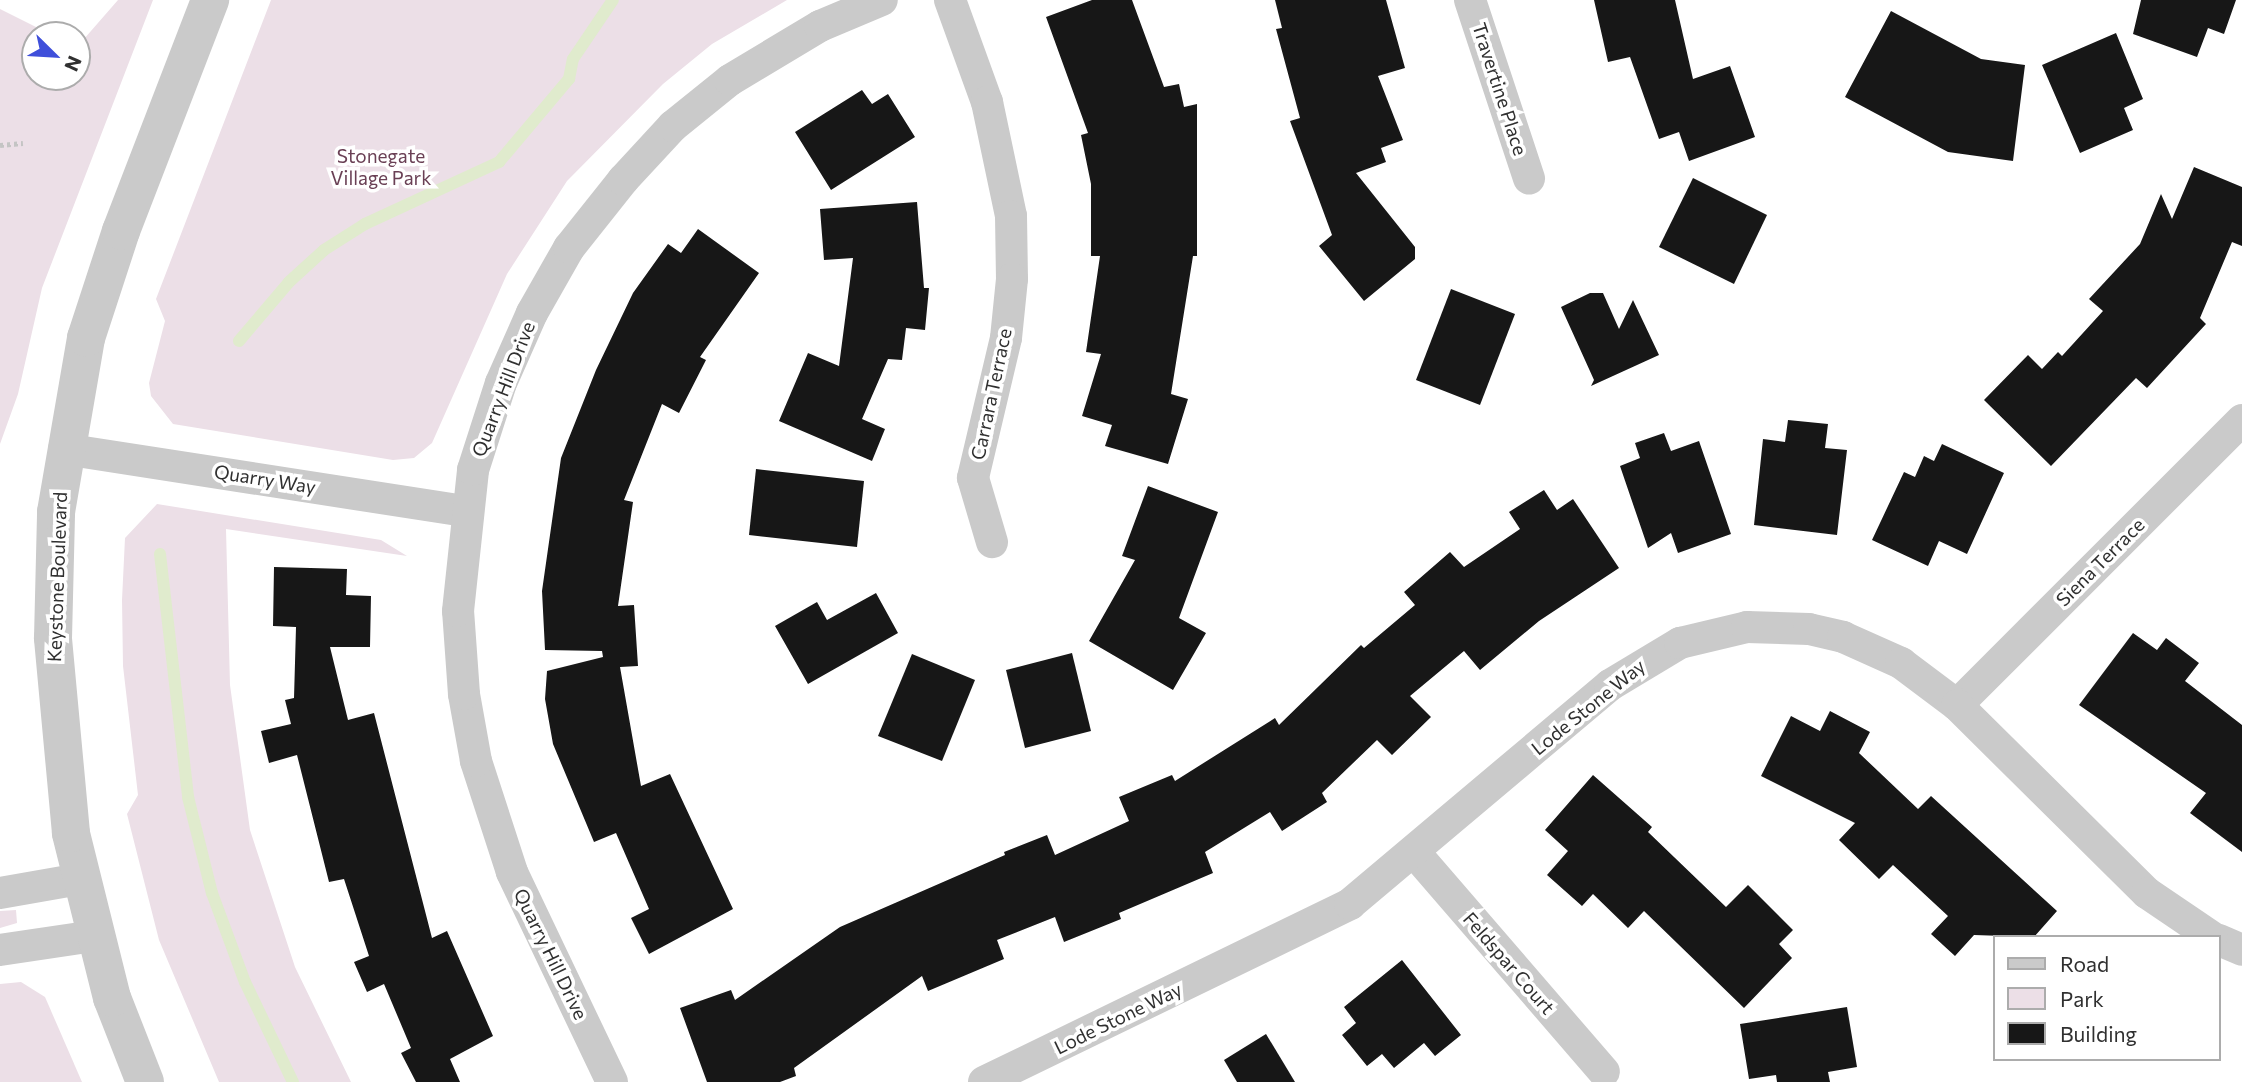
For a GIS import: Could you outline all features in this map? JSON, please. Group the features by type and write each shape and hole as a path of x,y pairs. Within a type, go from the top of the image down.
{"street":[{"name":"Keystone Boulevard","path":"145,1082 94,936 80,879 65,786 53,638 56,512 64,449 86,338 102,284 210,0"},
{"name":"Quarry Hill Drive","path":"612,1082 512,872 483,791 459,650 466,511 473,470 515,350 552,275 597,209 673,126 730,80 820,26 882,0"},
{"name":"Carrara Terrace","path":"950,0 987,102 1011,216 1012,279 1006,338 973,478 992,542"},
{"name":"Travertine Place","path":"1470,0 1529,178"},
{"name":"Siena Terrace","path":"1957,705 2242,420"},
{"name":"Quarry Way","path":"64,449 466,511"},
{"name":"Lode Stone Way","path":"984,1082 1314,924 1350,904 1415,853 1610,685 1648,658 1714,633 1777,627 1843,637 1901,663 1957,705 2147,893 2208,935"},
{"name":"Feldspar Court","path":"1415,853 1604,1072"},
{"path":"0,892 80,879"},
{"path":"0,950 94,936"},
{"path":"2221,941 2242,950"}],"path":[{"path":"0,145 23,143"}],"green space":[{"path":"118,0 153,0 42,288 18,394 0,444 0,9 24,21 21,21 21,91 91,91 91,31"},
{"name":"Stonegate Village Park","path":"271,0 787,0 712,44 663,84 567,181 507,274 432,443 414,458 393,460 173,424 151,396 149,383 165,321 156,299"},
{"path":"157,504 381,540 407,556 226,529 230,685 250,830 295,967 351,1082 219,1082 159,940 127,814 138,795 123,666 122,600 125,538"},
{"path":"16,910 17,923 0,928 0,911"},
{"path":"21,982 45,997 82,1082 0,1082 0,984"}],"building":[{"path":"1092,0 1132,0 1164,87 1179,84 1184,107 1197,104 1197,256 1193,256 1171,394 1188,399 1168,464 1105,446 1112,425 1082,416 1101,354 1086,352 1100,256 1091,256 1091,184 1081,135 1088,133 1046,17"},
{"path":"1275,0 1386,0 1405,68 1378,76 1403,140 1381,148 1386,162 1356,173 1415,247 1415,259 1364,301 1319,246 1332,235 1290,121 1300,118 1276,29 1282,28"},
{"path":"1594,0 1675,0 1693,79 1730,66 1755,137 1689,161 1679,132 1659,139 1630,57 1608,62"},
{"path":"2141,0 2236,0 2224,34 2208,28 2197,57 2133,34"},
{"path":"1891,11 1981,59 2025,65 2013,161 1948,152 1845,97"},
{"path":"2116,33 2143,99 2124,108 2133,130 2080,153 2042,65"},
{"path":"862,90 872,104 888,94 915,137 831,190 795,132"},
{"path":"2194,167 2242,187 2242,246 2232,242 2200,318 2206,324 2147,388 2136,378 2051,466 1984,400 2028,355 2042,369 2058,352 2062,356 2103,311 2089,299 2140,244 2161,194 2172,219"},
{"path":"1693,178 1767,215 1734,284 1659,247"},
{"path":"917,202 924,288 929,288 925,330 906,328 902,360 888,359 862,419 885,429 872,461 779,421 808,353 839,366 853,258 824,260 820,209"},
{"path":"698,229 759,273 700,357 706,360 679,413 662,404 624,500 633,502 618,606 634,605 638,666 620,667 641,786 670,774 733,909 649,954 631,918 649,909 616,833 594,842 553,744 545,699 547,671 603,657 602,651 545,650 542,591 561,458 596,370 633,293 668,244 681,253"},
{"path":"1451,289 1515,314 1480,405 1416,380"},
{"path":"1590,293 1603,293 1619,329 1633,300 1659,355 1591,386 1594,380 1561,307"},
{"path":"1788,420 1828,424 1825,448 1847,450 1837,535 1754,525 1763,439 1785,442"},
{"path":"1664,433 1671,451 1699,441 1731,534 1678,553 1671,533 1648,548 1620,466 1640,458 1635,443"},
{"path":"1942,444 2004,473 1967,554 1939,541 1928,566 1872,540 1904,472 1915,477 1924,456 1934,461"},
{"path":"756,469 864,481 857,547 749,535"},
{"path":"1148,486 1218,512 1179,618 1206,633 1173,690 1089,641 1135,560 1122,556"},
{"path":"1544,490 1557,510 1573,499 1619,568 1539,621 1480,670 1464,651 1410,696 1431,717 1392,755 1377,740 1322,793 1327,802 1282,831 1270,812 1205,852 1213,873 1119,913 1121,919 1064,942 1055,917 997,940 1004,959 928,991 922,976 794,1068 796,1076 780,1082 707,1082 680,1008 731,990 735,1000 840,927 1005,855 1004,852 1047,835 1055,855 1129,821 1119,797 1172,775 1175,781 1275,718 1279,725 1361,645 1364,648 1415,605 1404,592 1450,552 1464,567 1520,529 1509,512"},
{"path":"274,567 347,569 346,595 371,596 370,647 330,647 348,720 374,713 432,938 447,931 493,1036 450,1059 460,1082 416,1082 401,1053 411,1048 384,984 367,992 354,962 369,956 344,879 329,882 297,755 269,763 261,731 291,724 285,700 294,698 296,627 273,626"},
{"path":"876,593 898,633 808,684 775,626 817,602 827,620"},
{"path":"2133,633 2157,650 2166,638 2199,663 2185,681 2242,725 2242,852 2190,813 2206,793 2079,705"},
{"path":"1072,653 1091,731 1025,748 1006,670"},
{"path":"912,654 975,680 942,761 878,736"},
{"path":"1830,711 1870,732 1859,753 1918,809 1931,796 2057,911 2036,935 1974,935 1955,956 1931,934 1948,916 1893,865 1879,879 1839,840 1855,823 1761,776 1791,716 1820,731"},
{"path":"1593,775 1652,827 1648,832 1726,907 1748,885 1793,930 1779,944 1792,958 1744,1008 1644,911 1628,928 1593,894 1582,906 1547,875 1568,851 1545,830"},
{"path":"1402,960 1461,1035 1435,1056 1424,1043 1394,1068 1382,1054 1367,1066 1342,1035 1356,1023 1344,1007"},
{"path":"1847,1007 1857,1067 1828,1072 1830,1082 1777,1082 1776,1075 1749,1079 1740,1024"},
{"path":"1266,1034 1295,1082 1237,1082 1224,1060"}],"waterway":[{"path":"239,341 289,282 324,250 365,224 499,162 569,79 573,59 613,0"},
{"path":"160,554 188,797 212,893 245,982 293,1082"}]}
